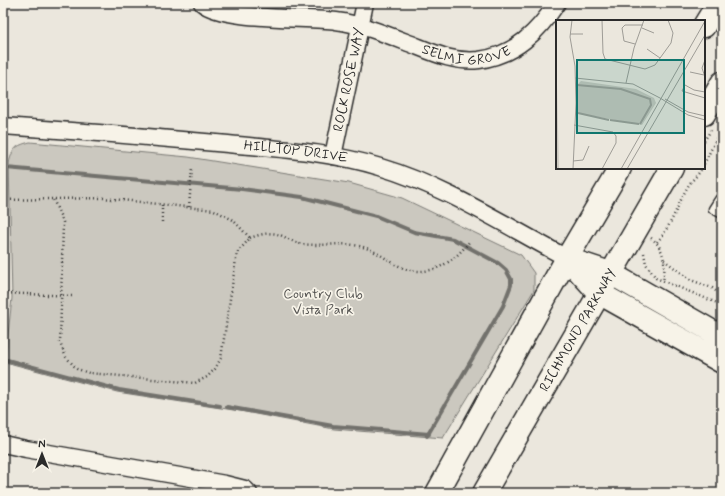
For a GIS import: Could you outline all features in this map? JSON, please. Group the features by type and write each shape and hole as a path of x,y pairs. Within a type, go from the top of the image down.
{"main road":[{"path":"705,24 718,3"},
{"path":"705,112 722,83"},
{"path":"437,493 567,258 619,169"},
{"name":"RICHMOND PARKWAY","path":"484,493 598,293 671,169"},
{"name":"HILLTOP DRIVE","path":"567,258 610,273 722,337"},
{"name":"HILLTOP DRIVE","path":"567,258 598,293 722,362"}],"street":[{"name":"SELMI GROVE","path":"202,3 208,8 229,14 335,21 359,25 441,56 460,61 480,60 500,54 521,44 533,35 557,3"},
{"name":"ROCK ROSE WAY","path":"333,156 359,25 365,3"},
{"name":"HILLTOP DRIVE","path":"3,126 113,133 333,156 380,167 431,185 567,258"},
{"path":"3,444 225,484 245,489 249,493"}],"lane":[{"path":"722,195 713,209 722,214"}],"path":[{"path":"705,162 722,128"},
{"path":"189,207 192,168"},
{"path":"657,242 664,234 691,180 701,169"},
{"path":"3,200 103,198 214,210 225,215 239,226 250,238"},
{"path":"53,199 62,222 60,344 66,357 77,368 89,373 195,383 206,378 215,369 221,358 237,253 250,238 265,234 277,234 302,244 332,243 358,246 379,254 401,267 413,270 429,271 441,268 464,250 468,243"},
{"path":"162,205 162,222"},
{"path":"646,244 649,236 657,242 664,260 663,281"},
{"path":"643,251 646,264 656,278 722,305"},
{"path":"664,260 691,280 712,288 722,296"},
{"path":"3,293 73,296"}],"green space":[{"name":"Country Club Vista Park","path":"30,142 188,157 349,183 402,198 521,255 534,273 534,290 443,438 334,429 240,411 117,392 5,362 12,298 9,163 15,148"}],"waterway":[{"path":"6,168 242,189 302,197 376,216 414,232 453,239 498,263 506,270 511,279 511,285 503,306 427,436"},
{"path":"7,360 119,390 220,406"},
{"path":"227,407 333,426 429,434"}]}
